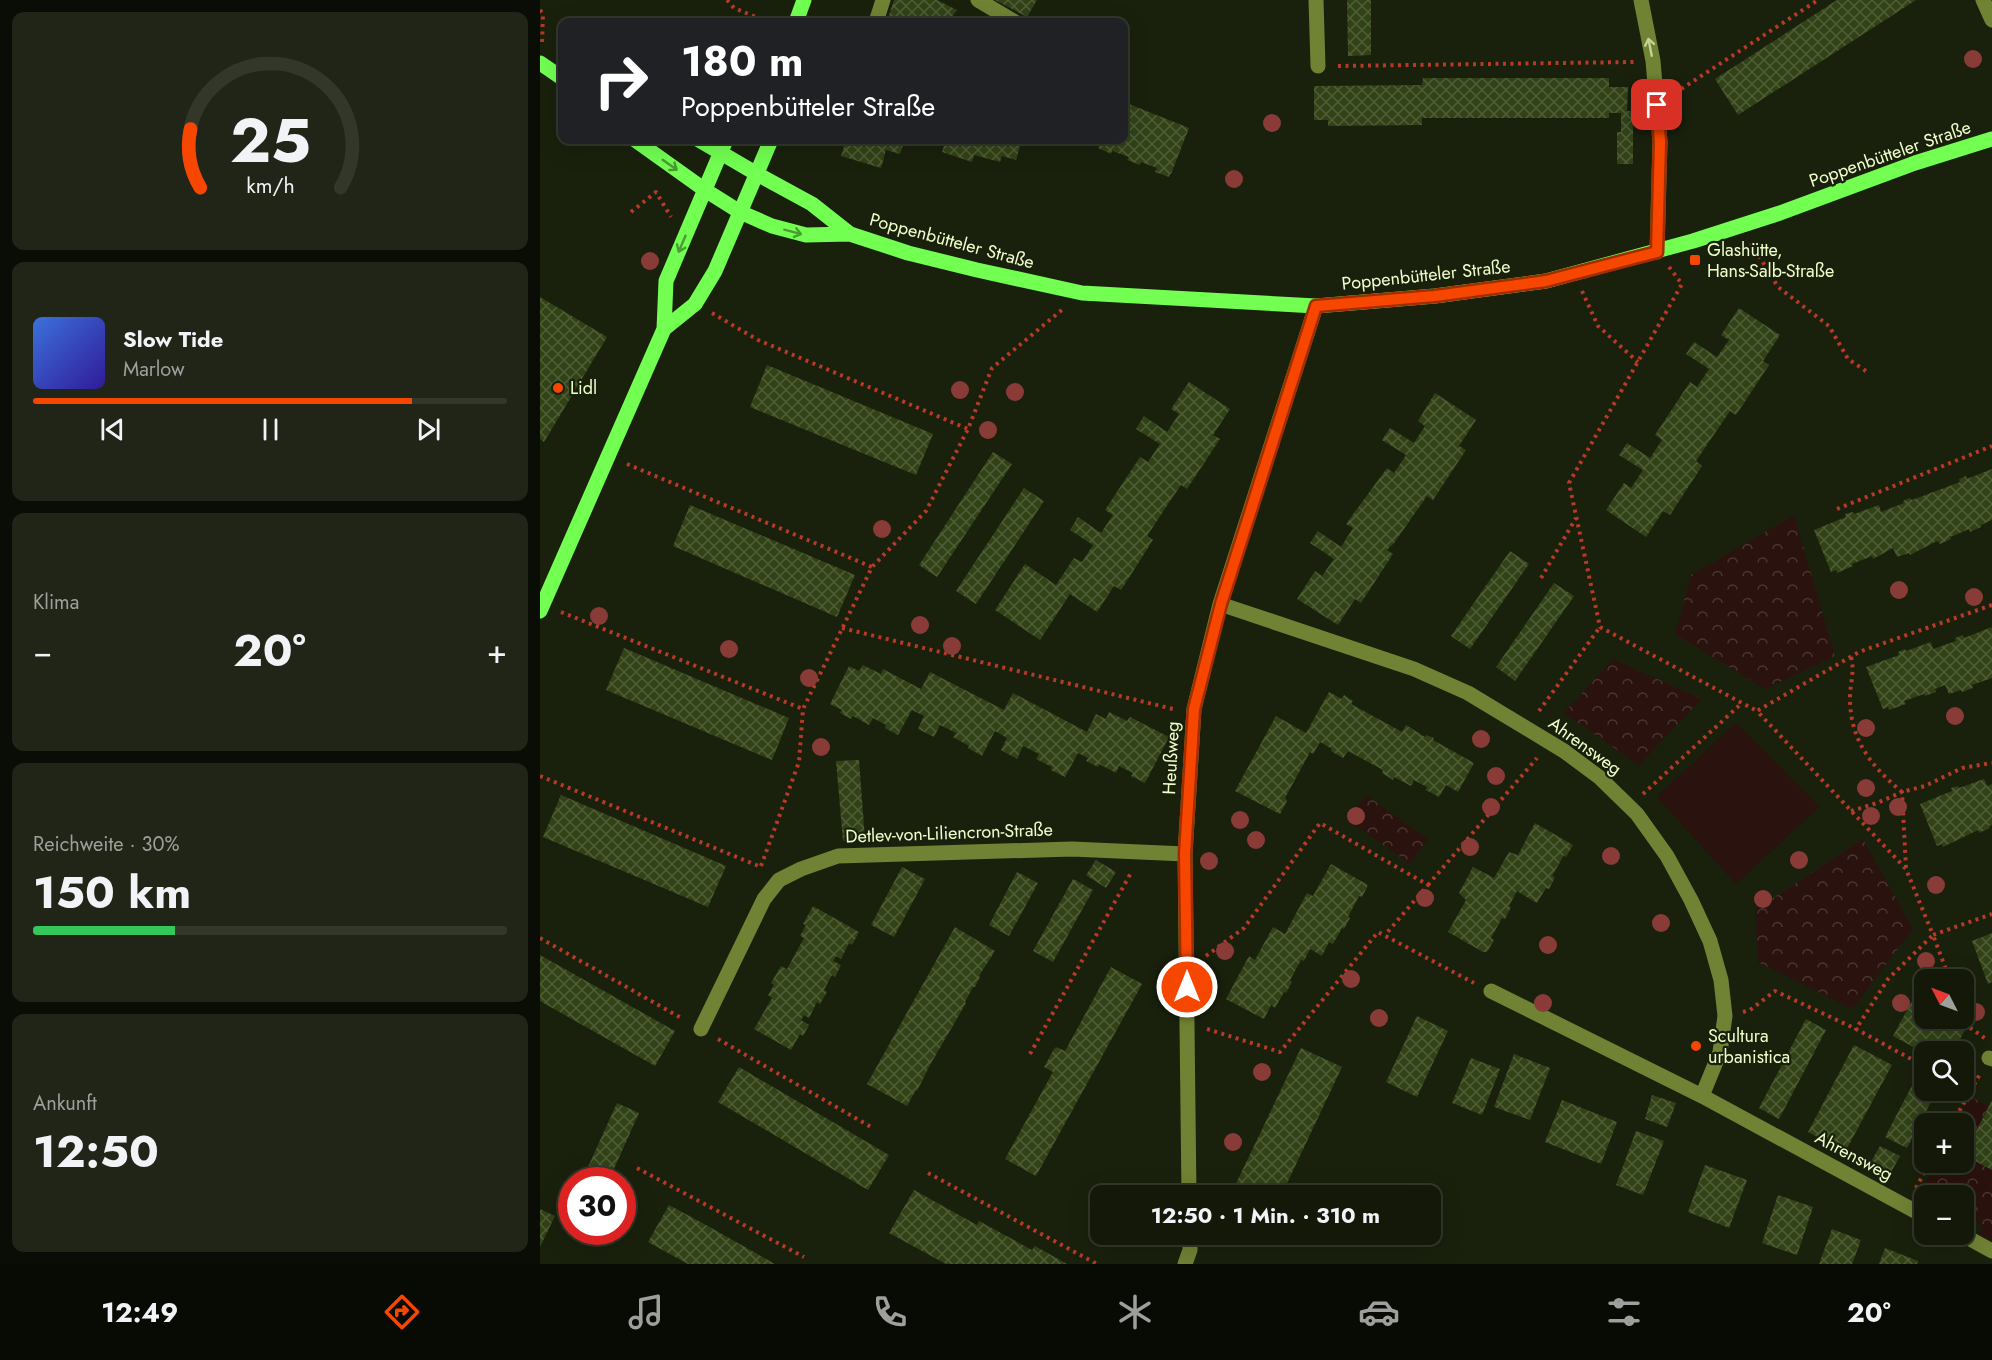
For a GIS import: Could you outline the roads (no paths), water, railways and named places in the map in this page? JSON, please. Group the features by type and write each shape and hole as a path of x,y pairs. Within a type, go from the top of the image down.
{"main road":[{"path":"797,18 804,0"},
{"path":"540,63 558,75"},
{"name":"Poppenbütteler Straße","path":"641,144 740,212 771,226 806,235 850,234 976,270 1082,293 1316,306 1435,296 1546,281 1657,252 1740,226 1915,163 1992,140"},
{"path":"664,329 696,304 715,271 769,144"},
{"path":"541,608 664,329 666,281 723,146"},
{"name":"Poppenbütteler Straße","path":"723,146 757,174 812,204 850,234"}],"street":[{"path":"877,18 883,0"},
{"path":"978,0 1008,18"},
{"path":"1316,0 1318,66"},
{"path":"1641,0 1653,61 1660,142 1657,252"},
{"path":"1983,0 1992,20"},
{"name":"Heußweg","path":"1189,1185 1185,854 1193,714 1221,604 1316,306"},
{"name":"Ahrensweg","path":"1221,604 1414,669 1468,693 1527,728 1599,777 1629,807 1667,856 1691,900 1710,941 1721,980 1725,1016 1720,1052 1702,1096"},
{"name":"Detlev-von-Liliencron-Straße","path":"701,1029 764,899 779,880 801,869 838,856 1072,849 1185,854"},
{"name":"Ahrensweg","path":"1491,992 1702,1096 1914,1210"},
{"path":"1974,1241 1992,1251"},
{"path":"1185,1264 1190,1245"}],"place":[{"name":"Glashütte, Hans-Salb-Straße","path":"1695,260"},
{"name":"Lidl","path":"558,388"},
{"name":"Scultura urbanistica","path":"1696,1046"}]}
